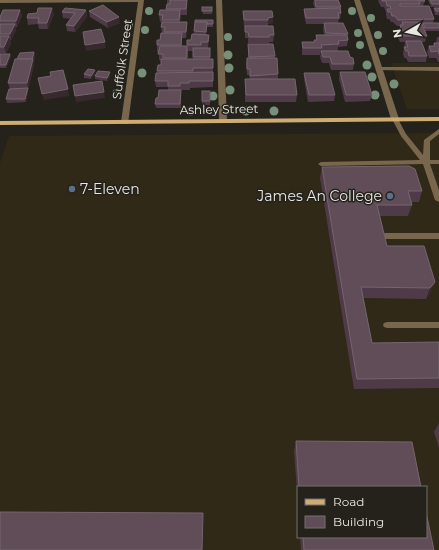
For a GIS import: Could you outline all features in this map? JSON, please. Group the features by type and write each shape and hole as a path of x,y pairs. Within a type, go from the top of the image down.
{"main road":[{"name":"Ashley Street","path":"0,123 439,119"}],"street":[{"path":"0,1 141,0"},
{"name":"Suffolk Street","path":"125,122 141,0"},
{"path":"219,0 223,121"},
{"path":"358,0 395,119"}],"lane":[{"path":"380,69 439,69"},
{"path":"395,119 403,135 426,163 439,200"},
{"path":"426,163 427,140 439,131"},
{"path":"321,164 439,162"},
{"path":"382,236 439,236"},
{"path":"387,325 439,325"}],"shaded area":[{"path":"391,63 439,63 439,109 407,109"},
{"path":"439,133 439,550 0,550 0,163 9,136"}],"building":[{"path":"170,0 187,0 186,9 166,9 167,4 170,4"},
{"path":"315,0 338,0 341,7 316,7"},
{"path":"382,0 424,0 425,1 419,1 420,4 400,4 400,6 429,6 434,19 398,20 395,16 392,16 391,12 388,12 387,9 391,9 390,6 387,6 386,1"},
{"path":"430,0 439,0 439,4 432,4"},
{"path":"103,5 119,17 107,22 89,11"},
{"path":"202,7 212,7 212,11 202,11"},
{"path":"38,8 52,8 47,23 38,23 39,18 27,18 28,14 37,13"},
{"path":"65,8 86,10 74,26 66,25 75,13 62,12"},
{"path":"340,8 341,13 338,13 339,18 306,18 304,9"},
{"path":"434,8 439,8 439,11 436,11"},
{"path":"3,10 20,10 16,21 0,21"},
{"path":"160,10 180,10 179,20 162,20 163,15 159,15"},
{"path":"243,11 272,11 273,17 268,18 268,20 244,20"},
{"path":"195,20 213,20 213,24 207,24 207,22 195,22"},
{"path":"162,22 187,22 186,32 164,32 165,27 161,27"},
{"path":"195,22 207,22 206,32 194,31"},
{"path":"402,22 421,22 427,36 401,36 399,31 402,31 400,25 403,25"},
{"path":"324,23 343,23 348,34 326,33"},
{"path":"423,23 439,23 439,28 425,28"},
{"path":"0,24 15,24 10,34 0,34"},
{"path":"245,26 273,26 274,35 269,35 269,37 249,37 248,32 245,32"},
{"path":"101,29 105,42 85,45 83,32"},
{"path":"161,33 182,33 181,45 157,45 157,40 160,40"},
{"path":"192,34 209,35 208,42 201,42 201,45 187,45 187,40 191,40"},
{"path":"316,35 347,35 348,40 338,41 339,44 321,45 322,48 303,48 302,42 315,42 314,40 317,40"},
{"path":"0,36 9,36 4,47 0,47"},
{"path":"406,41 421,41 427,56 409,56 408,51 406,51 404,47 408,47"},
{"path":"434,43 439,43 439,54 438,51 431,52 429,46 435,46"},
{"path":"248,44 273,44 275,56 249,57"},
{"path":"160,46 187,46 187,58 163,58 163,54 158,54"},
{"path":"193,48 210,48 210,57 193,57"},
{"path":"321,51 348,51 350,57 353,58 354,64 332,64 330,57 323,57"},
{"path":"34,52 32,59 17,59 20,53"},
{"path":"0,54 10,54 6,65 0,65"},
{"path":"247,58 277,58 278,74 250,76 250,69 247,69"},
{"path":"15,59 33,59 27,83 8,83"},
{"path":"161,59 213,59 213,68 193,68 193,71 157,71 158,65 161,65"},
{"path":"88,69 95,70 91,76 84,74"},
{"path":"63,70 68,89 42,94 38,78 51,76 50,72"},
{"path":"98,71 110,72 107,78 95,76"},
{"path":"213,72 213,81 189,81 189,83 180,83 180,86 168,86 168,81 155,81 156,73"},
{"path":"340,72 365,72 372,95 346,95"},
{"path":"304,73 329,73 335,95 309,95"},
{"path":"245,79 295,79 297,95 246,95"},
{"path":"102,81 104,92 75,96 73,85"},
{"path":"28,88 25,99 6,99 9,89"},
{"path":"159,90 181,90 180,104 155,104 156,98 158,98"},
{"path":"202,91 210,91 210,101 202,101"},
{"path":"409,166 415,169 422,191 408,191 412,205 377,205 387,246 424,246 435,282 430,288 361,287 372,343 439,342 439,378 357,379 322,167"},
{"path":"296,441 412,442 421,486 299,486"},
{"path":"0,512 203,513 202,550 0,550"},
{"path":"427,517 434,550 304,550 303,538 427,538"}],"place":[{"name":"7-Eleven","path":"72,189"},
{"name":"James An College","path":"390,196"}]}
